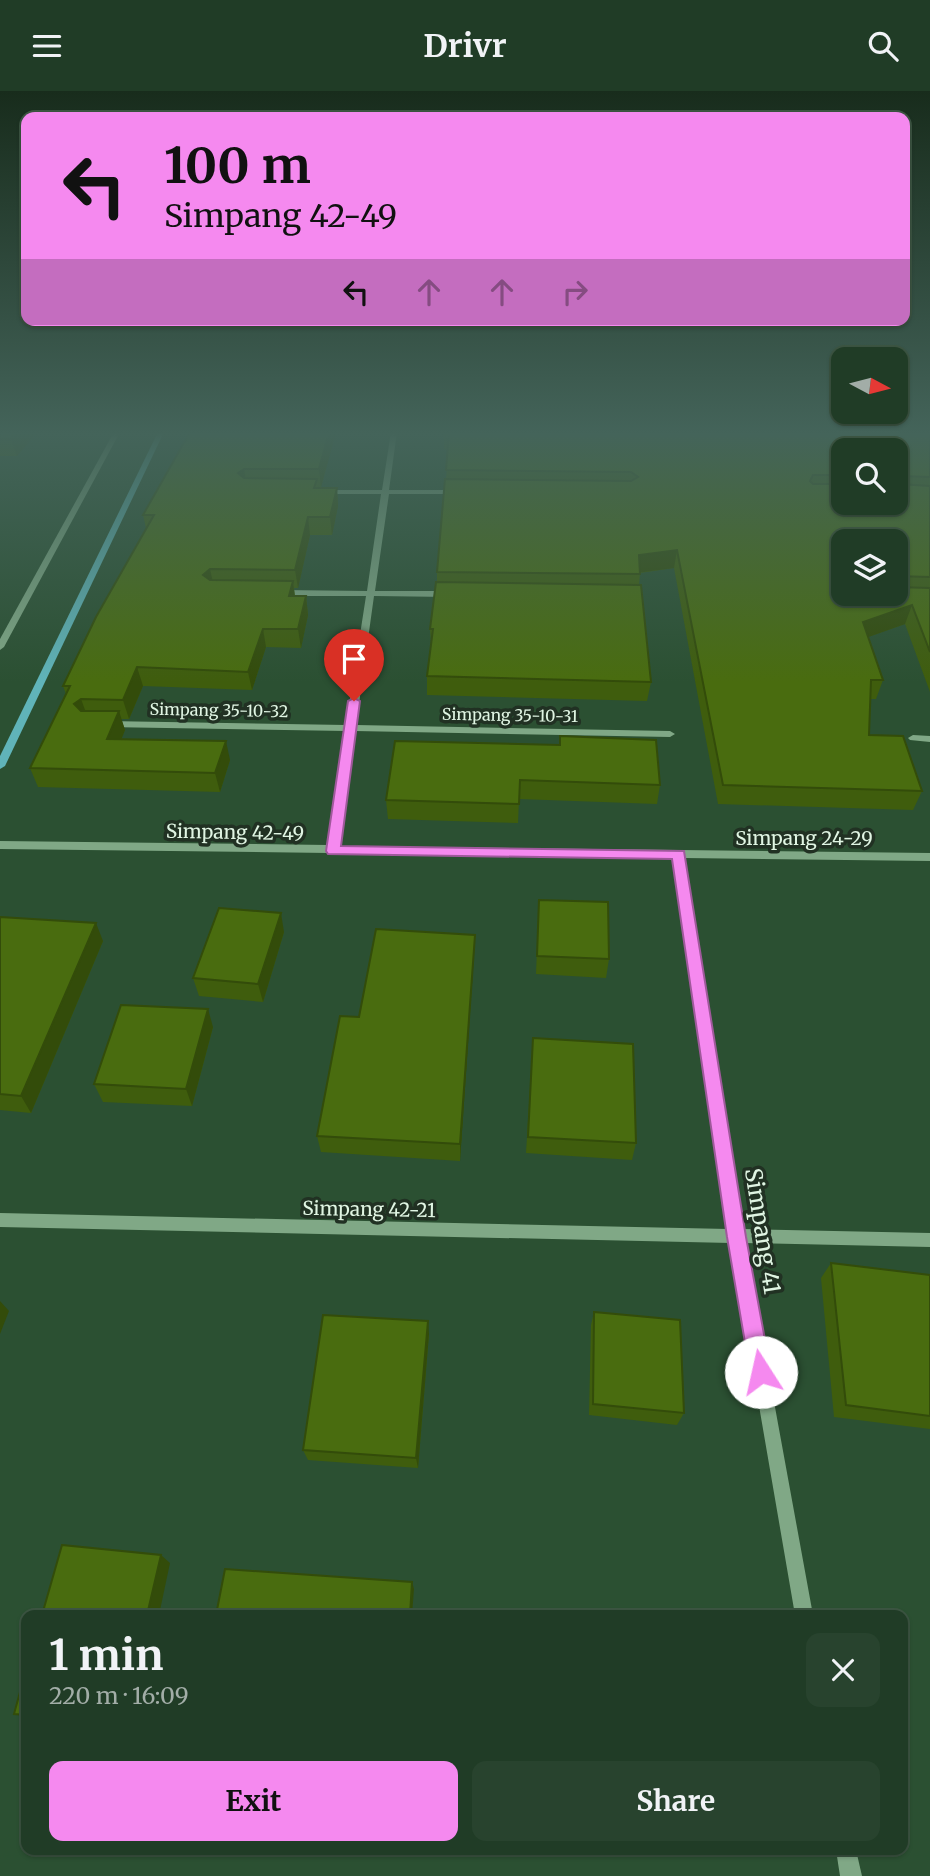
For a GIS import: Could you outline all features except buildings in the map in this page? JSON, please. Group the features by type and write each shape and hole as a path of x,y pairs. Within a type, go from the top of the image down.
{"street":[{"path":"0,647 72,515"},
{"path":"333,851 382,515"},
{"path":"266,593 467,595"},
{"name":"Simpang 35-10-32","path":"88,724 350,728"},
{"name":"Simpang 35-10-31","path":"350,728 670,734"},
{"path":"913,739 930,739"},
{"name":"Simpang 42-49","path":"0,845 678,855"},
{"name":"Simpang 24-29","path":"678,855 930,857"},
{"name":"Simpang 41","path":"678,855 737,1237 803,1610"},
{"name":"Simpang 42-21","path":"0,1220 930,1240"},
{"path":"847,1855 851,1876"}],"waterway":[{"path":"0,766 121,515"}],"route":[{"path":"354,701 333,851 678,855 737,1237 761,1372"}]}
